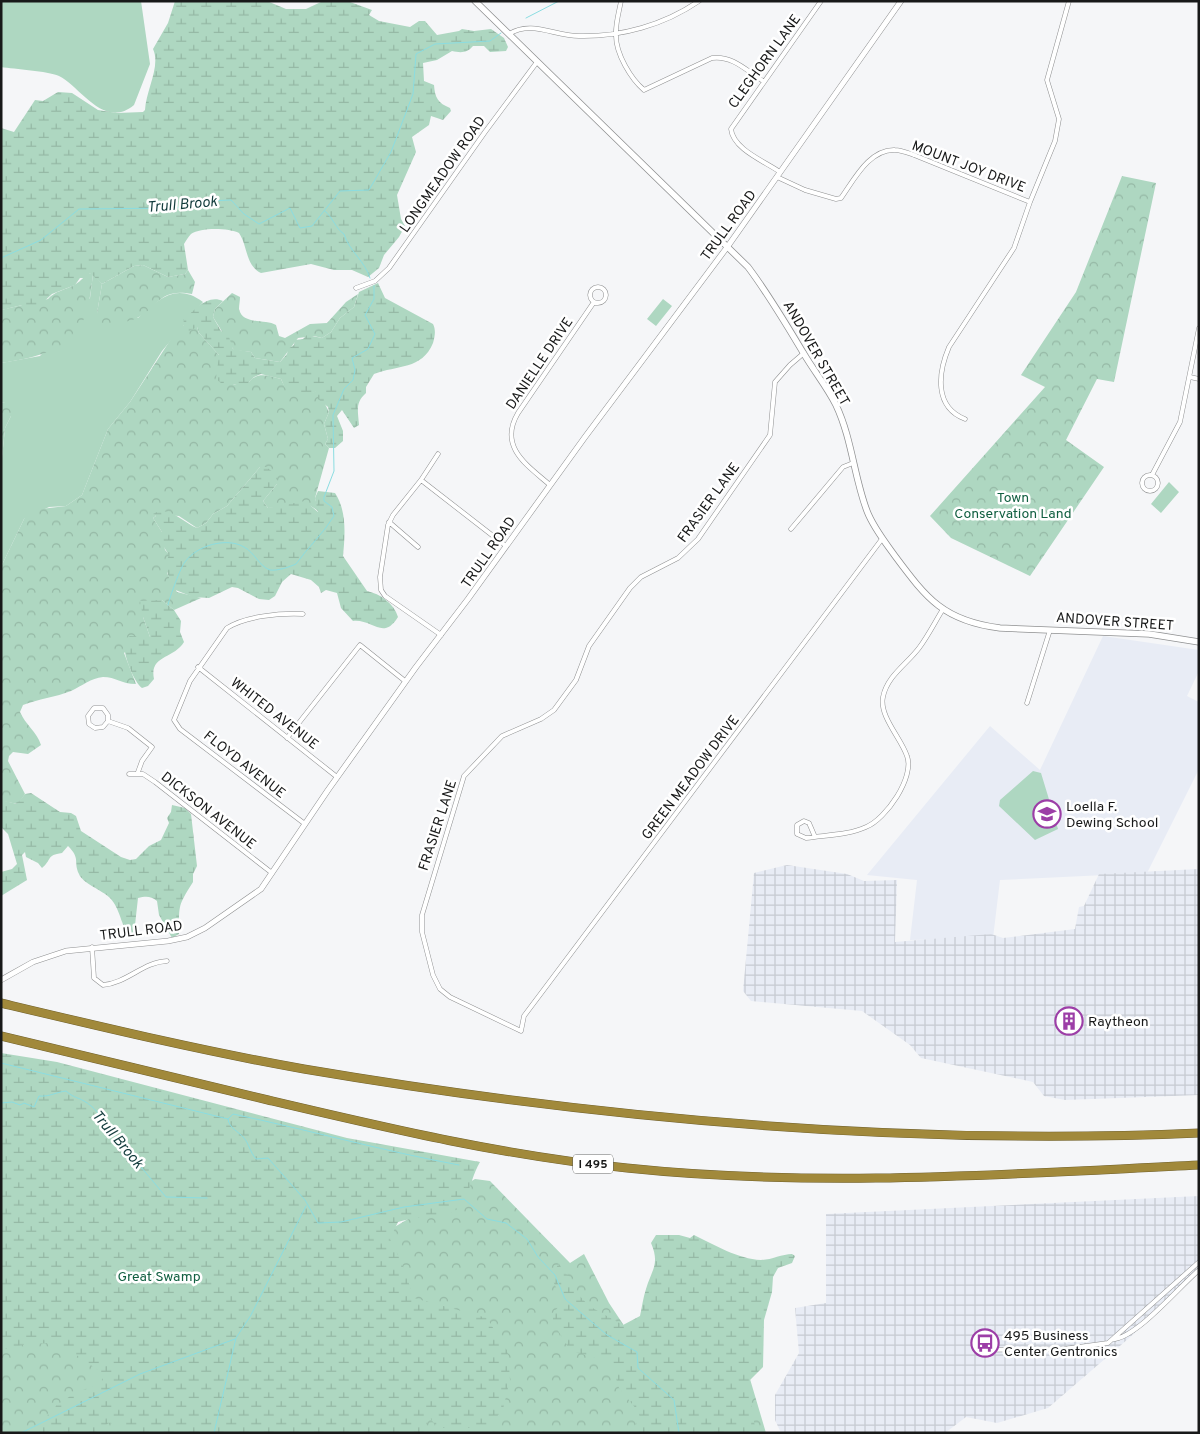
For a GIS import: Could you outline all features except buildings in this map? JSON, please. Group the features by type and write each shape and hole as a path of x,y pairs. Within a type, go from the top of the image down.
{"highway":[{"path":"1,1003 169,1042 304,1069 551,1106 666,1118 890,1132 1111,1135 1199,1132"},
{"name":"I 495","path":"1,1036 424,1136 535,1156 625,1168 728,1176 845,1179 1199,1165"}],"main road":[{"name":"ANDOVER STREET","path":"475,1 748,267 766,291 836,406 846,433 867,512 882,539 921,590 943,610 976,625 1149,634 1199,642"}],"street":[{"path":"622,1 616,34 617,46 632,78 644,90 712,58 722,56 732,60 763,81"},
{"path":"509,34 522,27 578,36 616,34 663,21 699,1"},
{"name":"CLEGHORN LANE","path":"778,174 740,146 731,135 732,125 821,1"},
{"name":"TRULL ROAD","path":"1,980 24,967 51,956 92,947 168,941 192,935 254,894 272,873 405,681 728,246 900,1"},
{"path":"965,419 956,415 944,400 940,375 943,362 949,347 1014,248 1058,131 1059,118 1047,80 1069,1"},
{"name":"LONGMEADOW ROAD","path":"356,288 376,281 389,268 485,132 538,62"},
{"name":"MOUNT JOY DRIVE","path":"778,174 805,190 836,200 841,198 871,159 882,152 895,150 914,155 1030,202"},
{"name":"DANIELLE DRIVE","path":"598,286 607,293 605,300 599,303 594,302 590,296 592,290 598,286"},
{"name":"DANIELLE DRIVE","path":"550,485 516,452 511,440 512,428 518,413 594,302"},
{"path":"1152,475 1157,478 1159,483 1157,488 1150,492 1145,490 1142,482 1144,477 1152,475 1180,422 1199,328"},
{"name":"FRASIER LANE","path":"521,1031 444,993 433,975 422,932 422,915 425,900 461,782 468,771 502,736 541,719 554,710 576,680 589,646 630,588 641,577 678,558 698,539 770,435 775,382 804,353"},
{"path":"1190,376 1199,379"},
{"path":"438,454 421,480 403,500 390,522 380,577 383,593 441,635"},
{"path":"791,529 842,467 854,462"},
{"path":"421,480 506,546"},
{"path":"390,522 418,547"},
{"name":"GREEN MEADOW DRIVE","path":"521,1031 524,1016 882,539"},
{"path":"815,837 810,823 804,821 797,825 796,831 798,836 803,838 815,837 866,827 884,812 904,786 908,771 908,758 885,712 883,696 890,680 918,648 943,610"},
{"path":"198,668 223,633 234,623 302,614"},
{"path":"1027,703 1050,630"},
{"path":"288,738 360,646 405,681"},
{"name":"FLOYD AVENUE","path":"198,668 183,695 174,720 180,729 305,824"},
{"name":"WHITED AVENUE","path":"198,668 337,777"},
{"path":"100,708 107,712 108,721 103,727 95,728 89,724 88,716 92,710 100,708"},
{"path":"108,721 128,728 152,747 142,761 138,772 129,774"},
{"name":"DICKSON AVENUE","path":"138,772 155,782 272,873"},
{"path":"92,947 94,978 103,985 124,978 153,962 166,961"},
{"path":"975,1350 1087,1347 1108,1343 1115,1339 1199,1262"},
{"path":"1115,1339 1124,1338 1139,1326 1199,1270"}],"shaded area":[{"name":"Loella F. Dewing School","path":"1103,636 1199,650 1199,671 1187,696 1199,702 1199,769 1147,873 1000,880 993,938 910,940 917,880 867,875 990,726 1040,770"},
{"path":"787,865 847,874 864,881 897,880 895,942 991,934 1003,938 1075,929 1079,907 1084,906 1099,874 1199,869 1199,1095 1065,1100 1044,1096 1033,1082 921,1058 910,1045 862,1011 751,1001 743,991 754,873"},
{"path":"1199,1196 1199,1273 1128,1339 1048,1408 997,1423 966,1417 945,1433 781,1433 775,1420 775,1395 799,1353 795,1308 826,1303 826,1214"}],"green space":[{"path":"1,1 141,1 150,64 134,105 123,111 113,113 103,110 94,104 59,76 39,71 1,67"},
{"path":"175,1 267,1 286,9 306,9 323,1 350,2 372,10 369,15 379,21 410,27 419,21 425,21 437,35 462,29 474,31 491,29 504,38 508,47 506,51 490,52 484,46 473,46 466,51 452,51 437,60 423,63 424,81 434,85 438,100 450,108 451,111 443,120 431,116 429,125 412,137 416,152 397,195 401,219 405,226 399,237 384,255 379,268 368,277 352,270 334,270 311,264 261,273 256,270 249,260 239,233 229,230 208,229 191,234 184,244 188,270 185,274 168,277 143,265 134,266 102,284 90,273 86,278 80,278 75,285 52,294 37,308 24,305 1,310 1,128 14,132 35,100 43,101 58,92 72,93 98,110 117,113 143,112 154,70 155,56 153,49 168,23"},
{"name":"Town Conservation Land","path":"1122,176 1156,183 1114,382 1097,379 1066,440 1104,467 1030,576 951,538 930,516 1045,387 1021,375 1076,292"},
{"path":"143,265 168,277 185,274 188,270 195,282 192,294 181,293 166,296 137,318 120,323 102,324 97,313 102,284 134,266"},
{"path":"90,273 93,274 88,308 80,327 73,336 65,343 45,353 1,363 1,310 48,299 57,292 76,284"},
{"path":"93,274 102,284 97,313 138,318 161,299 176,293 193,296 203,302 162,351 130,402 108,429 82,495 66,506 49,507 24,519 1,567 1,468 5,428 11,416 4,402 1,403 1,363 40,356 90,298"},
{"path":"378,283 385,298 433,324 435,331 434,340 428,352 416,362 374,374 366,387 366,393 360,400 358,411 359,425 354,428 342,410 337,416 343,431 343,441 335,448 329,448 325,444 328,439 324,424 329,412 328,407 318,399 318,391 307,395 302,392 292,393 285,388 281,379 261,374 254,377 245,386 221,383 216,379 219,355 199,333 197,327 187,332 183,327 184,319 202,304 217,299 223,301 215,309 213,317 221,331 228,334 233,349 251,352 255,358 280,362 287,354 288,349 294,345 295,340 303,339 307,335 322,338 331,332 340,318 354,307 359,292"},
{"path":"232,293 240,297 239,309 241,314 249,320 276,325 279,336 285,338 310,324 327,323 346,302 358,294 354,307 340,318 331,332 322,338 314,336 298,338 280,362 255,358 251,352 234,350 231,346 213,317 215,309"},
{"path":"663,299 672,306 656,326 647,319"},
{"path":"184,319 183,326 197,327 199,333 219,355 219,363 228,382 235,385 249,382 256,376 264,375 281,379 291,391 314,392 318,390 329,412 324,424 328,439 325,444 329,448 315,498 319,512 306,504 300,503 268,508 263,501 277,484 272,473 260,467 227,506 213,514 206,523 197,528 179,516 154,514 156,516 153,518 162,532 165,550 170,555 167,573 177,592 201,598 174,610 162,600 152,602 143,617 150,637 140,638 124,653 136,684 103,677 71,691 23,705 20,712 41,745 28,754 13,752 9,756 8,761 25,794 18,804 2,801 1,567 24,519 33,510 66,506 82,495 108,429 130,402"},
{"path":"4,402 12,407 11,416 5,428 1,468 1,403"},
{"path":"260,467 266,467 277,475 277,484 263,501 268,508 305,501 318,512 315,498 318,491 335,493 342,507 345,532 343,556 367,591 377,594 393,607 398,617 393,624 382,628 360,621 353,621 341,608 337,593 326,590 321,593 319,587 311,580 291,574 282,582 275,596 269,600 259,599 238,588 232,587 209,598 193,597 173,589 165,566 169,555 162,544 162,532 153,518 156,516 153,514 164,511 176,515 197,528 206,523 213,514 227,506"},
{"path":"1169,482 1179,492 1161,513 1151,504"},
{"path":"162,600 174,610 181,621 180,632 184,642 174,652 155,665 153,671 154,679 148,686 142,688 135,679 129,665 124,644 125,639 130,636 150,637 140,601"},
{"path":"1033,771 1041,773 1058,829 1035,840 999,806 1000,800"},
{"path":"31,793 60,812 71,813 76,816 81,831 121,857 130,860 136,859 149,846 161,840 169,823 167,818 171,812 172,805 185,808 191,814 197,866 193,874 193,882 180,906 179,934 172,938 159,915 157,901 150,897 144,897 138,898 134,934 132,938 128,935 110,898 81,877 77,870 76,857 68,846 62,853 51,857 42,868 38,863 26,857 25,852 22,855 27,880 1,896 1,872 12,869 17,864 8,834 1,827 1,800 17,804 25,794"},
{"name":"Great Swamp","path":"1,1053 57,1062 347,1138 480,1162 465,1199 457,1209 446,1214 418,1217 398,1222 390,1239 401,1261 414,1298 487,1318 508,1352 510,1380 503,1409 488,1428 437,1428 429,1416 424,1433 129,1433 122,1427 109,1423 94,1433 32,1433 57,1405 75,1393 104,1382 98,1370 65,1347 50,1343 28,1344 1,1350"},
{"name":"Great Swamp","path":"1,1123 356,1250 475,1179 490,1181 570,1263 584,1254 609,1303 668,1392 750,1379 766,1433 1,1433"},
{"path":"656,1235 679,1235 690,1238 694,1235 727,1251 752,1259 765,1260 788,1254 795,1256 792,1263 778,1268 773,1277 772,1292 764,1320 763,1367 750,1380 749,1392 756,1433 630,1433 640,1417 637,1410 619,1388 613,1369 597,1358 570,1351 553,1322 553,1313 563,1302 552,1279 558,1264 574,1283 576,1292 589,1306 623,1325 640,1316 645,1292 655,1262 651,1243"}],"waterway":[{"name":"Trull Brook","path":"526,18 559,1"},
{"name":"Trull Brook","path":"1,258 41,240 79,209 175,208 207,201 231,200 244,214 259,224 290,208 300,228 312,226 340,191 369,190 391,152 413,94 416,54 435,44 490,41 501,33"},
{"path":"325,211 344,234 349,246 365,266 370,278"},
{"path":"168,605 183,565 190,556 204,547 221,543 237,544 248,549 266,568 270,570 283,568 296,564 334,516 332,507 324,501 334,471 333,415 344,389 353,380 355,370 352,358 368,349 375,334 365,315 374,299 374,286"},
{"path":"1,1063 228,1119 232,1127 246,1140 256,1159 268,1158 305,1200 318,1223 341,1222 404,1207 464,1199 487,1219 506,1223 527,1239 538,1257 555,1275 565,1299 607,1335 637,1352 638,1368 674,1400 679,1433"},
{"name":"Trull Brook","path":"1,1103 12,1102 20,1105 24,1103 34,1107 39,1096 66,1091 87,1103 97,1112 166,1197 207,1198"},
{"path":"228,1119 233,1114 459,1165"},
{"path":"214,1433 236,1338 251,1315 306,1206"},
{"path":"21,1433 140,1374 235,1339"}],"place":[{"name":"Loella F. Dewing School","path":"1047,814"},
{"name":"Raytheon","path":"1069,1021"},
{"name":"495 Business Center Gentronics","path":"985,1343"}]}
